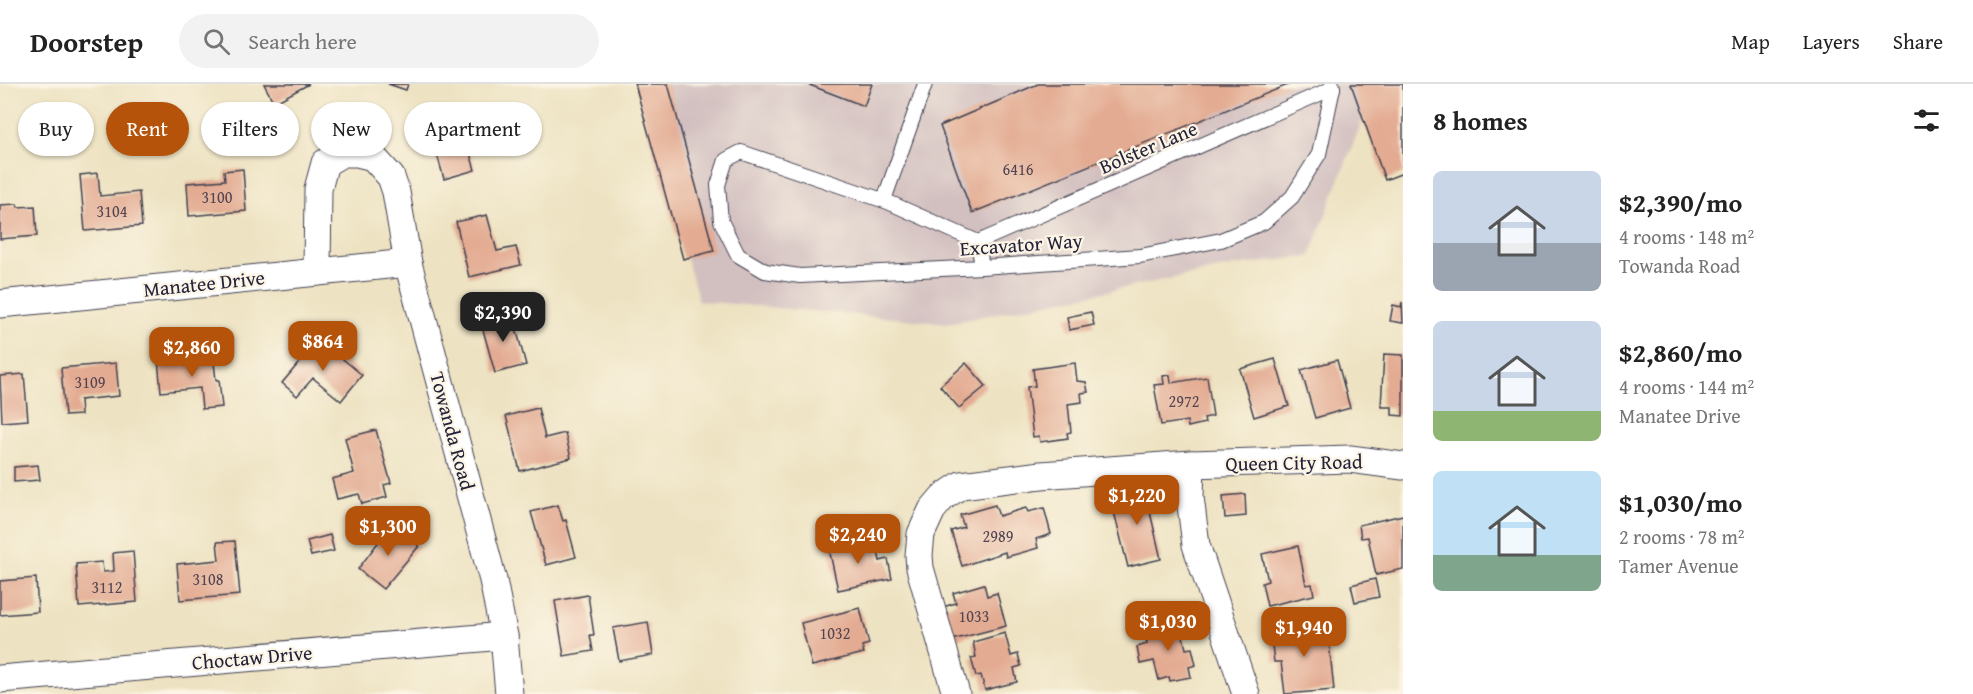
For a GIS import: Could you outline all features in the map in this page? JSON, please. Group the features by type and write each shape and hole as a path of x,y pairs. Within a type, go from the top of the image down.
{"street":[{"name":"Towanda Road","path":"317,272 318,189 325,163 342,153 357,153 373,157 391,177 396,192 408,263 493,580 504,636 509,694"},
{"name":"Manatee Drive","path":"0,304 408,263"},
{"name":"Queen City Road","path":"956,694 920,568 919,555 921,534 932,510 944,497 961,485 1041,475 1191,464 1350,459 1403,466"},
{"path":"1191,464 1190,497 1196,545 1245,694"},
{"name":"Choctaw Drive","path":"0,679 102,682 504,636"}],"lane":[{"path":"925,84 885,200 978,242 982,267"},
{"name":"Excavator Way","path":"885,200 741,152 726,160 718,185 720,221 738,255 765,271 800,276 1140,256 1221,240 1264,222 1292,197 1319,154 1332,86"},
{"name":"Bolster Lane","path":"978,242 1332,86"}],"shaded area":[{"path":"635,84 1376,84 1310,256 1234,266 948,323 699,301"}],"building":[{"path":"264,84 309,84 276,102 273,102"},
{"path":"388,84 408,84 406,90"},
{"path":"635,84 668,84 714,251 683,259"},
{"path":"807,84 872,84 864,106"},
{"path":"1038,84 1290,84 972,213 940,126"},
{"path":"1351,84 1403,84 1403,173 1385,180"},
{"path":"437,156 471,156 475,170 444,179"},
{"path":"243,169 246,211 189,216 187,183 225,180 224,171"},
{"path":"98,173 100,196 139,192 142,226 85,231 80,175"},
{"path":"17,204 18,207 35,206 37,236 0,239 0,205"},
{"path":"487,215 497,251 516,247 521,265 469,277 456,222"},
{"path":"1402,302 1403,323 1390,321 1393,305 1401,307"},
{"path":"507,311 512,328 516,328 526,365 495,373 480,319"},
{"path":"1091,312 1094,325 1069,330 1067,317"},
{"path":"319,339 362,375 341,401 313,378 297,396 282,383"},
{"path":"213,354 222,407 202,409 200,388 161,392 158,360"},
{"path":"1384,354 1403,355 1403,416 1392,415 1392,407 1381,407"},
{"path":"1275,359 1289,406 1254,417 1240,369"},
{"path":"1337,360 1350,408 1315,418 1301,370"},
{"path":"116,363 119,396 80,400 81,415 65,416 61,368"},
{"path":"966,363 986,386 959,408 940,386"},
{"path":"1075,363 1077,381 1086,382 1088,392 1081,393 1082,402 1068,404 1071,432 1067,433 1068,438 1040,442 1039,436 1033,437 1027,387 1035,386 1033,369"},
{"path":"24,374 28,420 2,422 0,376"},
{"path":"1170,375 1171,383 1207,377 1213,416 1204,418 1205,423 1188,427 1187,421 1161,425 1154,385 1164,384 1163,376"},
{"path":"538,408 545,438 565,433 571,458 520,471 506,416"},
{"path":"376,430 391,483 384,485 387,497 362,504 359,494 337,499 332,479 354,473 345,438"},
{"path":"38,465 40,480 14,482 14,467"},
{"path":"1145,488 1145,490 1152,489 1157,510 1150,512 1161,559 1128,567 1110,496"},
{"path":"1245,494 1246,516 1225,518 1223,496"},
{"path":"558,505 563,521 566,520 576,557 546,565 531,512"},
{"path":"995,505 999,516 1026,508 1028,512 1044,508 1051,534 1036,539 1038,548 1006,557 1005,552 962,566 951,531 964,527 960,515"},
{"path":"1403,515 1403,569 1376,575 1368,537 1361,538 1359,525"},
{"path":"392,524 419,546 383,589 358,569"},
{"path":"330,535 334,551 311,556 307,541"},
{"path":"849,540 850,548 876,542 880,561 888,559 892,579 838,590 828,544"},
{"path":"235,541 240,595 180,600 177,564 219,560 217,542"},
{"path":"1298,546 1306,585 1312,584 1314,595 1267,606 1262,583 1268,581 1262,554"},
{"path":"133,551 137,602 79,607 76,564 102,562 103,572 114,571 113,553"},
{"path":"36,578 38,612 0,615 0,581"},
{"path":"1375,579 1379,597 1355,602 1351,585"},
{"path":"984,584 987,596 997,593 1006,626 952,640 943,607 956,603 953,593"},
{"path":"588,595 594,635 590,635 593,651 564,656 555,601"},
{"path":"860,608 869,644 862,646 864,653 812,666 801,623"},
{"path":"1178,616 1186,649 1192,648 1196,665 1189,667 1191,677 1170,681 1169,677 1159,680 1154,661 1140,664 1137,647 1147,644 1146,636 1159,633 1157,623"},
{"path":"648,622 653,655 619,661 613,628"},
{"path":"1327,624 1334,690 1285,694 1281,662 1274,662 1270,628"},
{"path":"1005,633 1011,656 1018,654 1021,666 1014,668 1017,682 985,690 981,675 976,676 971,658 976,657 973,642"}]}
